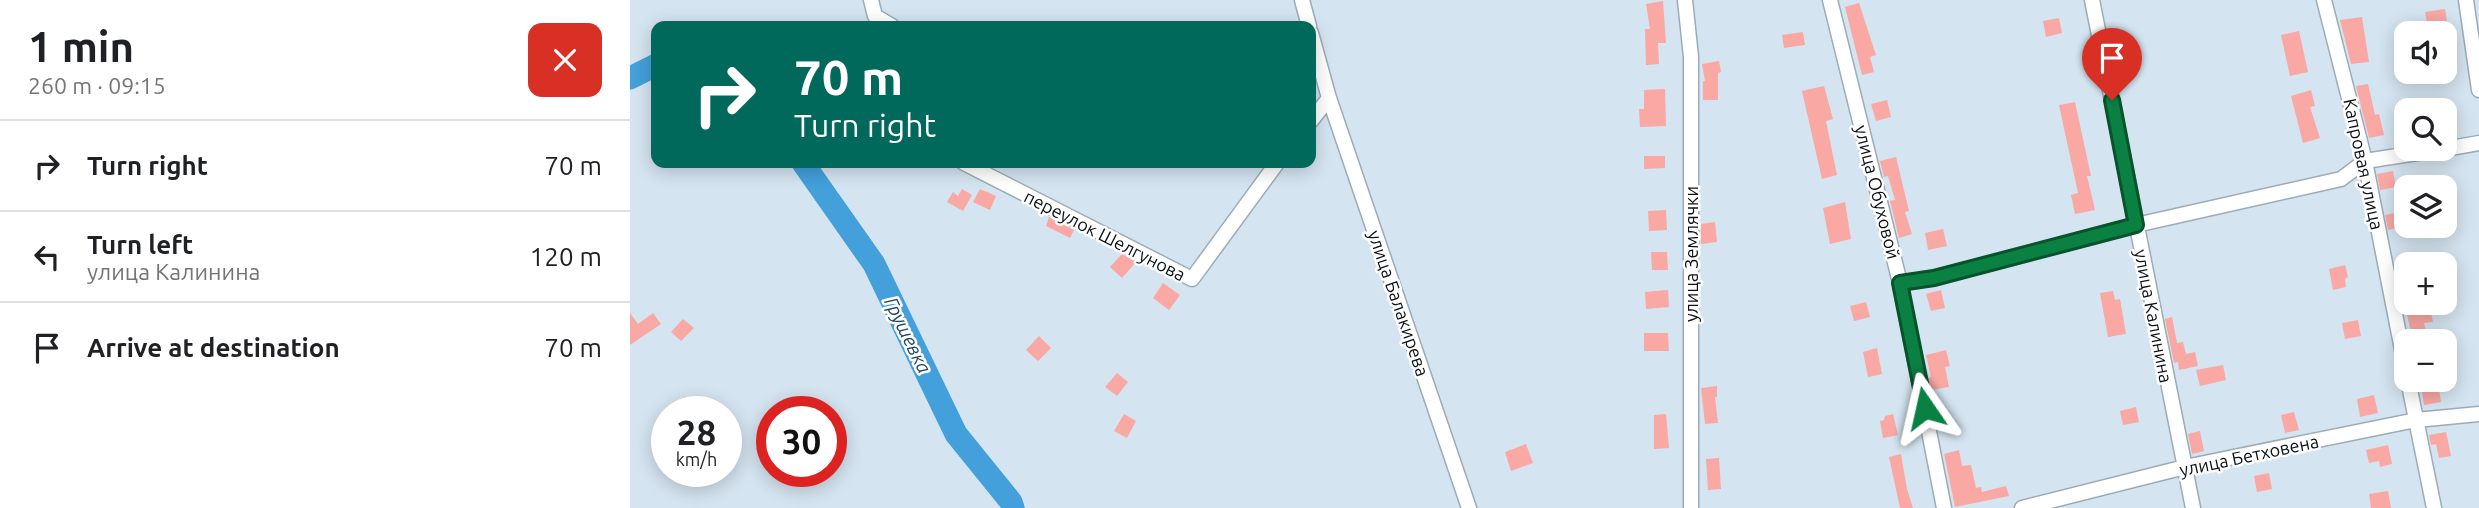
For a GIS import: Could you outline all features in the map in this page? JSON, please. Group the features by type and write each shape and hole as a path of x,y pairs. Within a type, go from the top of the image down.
{"street":[{"path":"871,0 875,16 884,21"},
{"path":"1302,0 1308,21"},
{"name":"улица Землячки","path":"1685,0 1691,57 1691,508"},
{"name":"улица Обуховой","path":"1830,0 1900,283 1944,508"},
{"name":"улица Калинина","path":"2092,0 2193,508"},
{"name":"Капровая улица","path":"2324,0 2365,161 2398,329"},
{"path":"2466,0 2479,90"},
{"name":"улица Балакирева","path":"1316,51 1329,98 1469,508"},
{"path":"1316,115 1329,98"},
{"path":"2457,147 2479,143"},
{"path":"1900,283 1934,278 2136,225 2341,179 2365,161 2394,157"},
{"name":"переулок Шелгунова","path":"974,168 1192,279 1273,168"},
{"path":"2410,392 2434,508"},
{"name":"улица Бетховена","path":"2022,508 2185,467 2416,420 2479,414"}],"building":[{"path":"1663,1 1666,43 1658,43 1659,64 1646,65 1645,29 1650,29 1646,4"},
{"path":"1859,3 1876,55 1870,57 1874,72 1862,75 1845,7"},
{"path":"2445,9 2447,21 2427,21 2425,12"},
{"path":"2362,17 2369,62 2351,64 2340,20"},
{"path":"2059,18 2062,33 2046,37 2043,21"},
{"path":"2299,31 2308,72 2290,76 2281,35"},
{"path":"1803,32 1805,45 1784,48 1782,35"},
{"path":"1719,61 1721,72 1718,73 1718,100 1703,100 1705,81 1702,64"},
{"path":"2368,84 2375,115 2379,114 2384,135 2369,138 2356,86"},
{"path":"1824,86 1833,119 1826,121 1837,175 1822,179 1802,91"},
{"path":"1665,89 1666,126 1640,127 1639,109 1644,109 1644,90"},
{"path":"2311,90 2315,106 2310,107 2320,138 2303,143 2291,96"},
{"path":"1887,100 1891,117 1876,121 1871,104"},
{"path":"2075,102 2091,176 2087,176 2095,210 2075,214 2071,195 2078,193 2059,105"},
{"path":"1644,156 1665,156 1665,168 1644,169"},
{"path":"1896,157 1909,211 1905,212 1912,234 1899,238 1890,201 1895,200 1880,161"},
{"path":"2393,171 2394,187 2380,190 2377,174"},
{"path":"962,189 972,195 963,211 947,202 953,192 958,196"},
{"path":"980,189 996,196 990,210 973,202"},
{"path":"1845,202 1851,239 1830,244 1823,208"},
{"path":"1666,210 1667,230 1649,231 1648,211"},
{"path":"2394,213 2394,229 2388,230 2385,215"},
{"path":"1049,217 1074,230 1070,238 1046,226"},
{"path":"1715,222 1717,242 1701,244 1701,224"},
{"path":"1943,229 1947,246 1928,250 1925,233"},
{"path":"1651,252 1667,252 1668,270 1652,270"},
{"path":"1122,254 1136,262 1122,278 1110,267"},
{"path":"2345,265 2348,277 2345,279 2346,287 2333,290 2329,269"},
{"path":"1163,283 1180,295 1169,310 1153,298"},
{"path":"1668,290 1669,307 1646,309 1645,292"},
{"path":"1941,290 1945,308 1931,311 1926,294"},
{"path":"2113,291 2115,300 2120,299 2126,334 2108,337 2100,293"},
{"path":"1866,302 1870,317 1854,321 1850,306"},
{"path":"630,313 638,324 653,313 661,324 630,345"},
{"path":"2407,315 2432,315 2433,322 2424,323 2425,329 2410,329"},
{"path":"2172,317 2177,343 2183,342 2186,354 2195,352 2198,366 2179,370 2178,362 2174,363 2165,319"},
{"path":"683,319 694,328 681,341 671,332"},
{"path":"2358,320 2361,336 2345,339 2342,323"},
{"path":"1644,333 1668,333 1669,351 1644,351"},
{"path":"1039,336 1051,348 1038,361 1026,350"},
{"path":"1877,348 1882,374 1868,377 1863,352"},
{"path":"1946,350 1950,366 1945,367 1949,387 1931,390 1926,355"},
{"path":"2223,365 2226,380 2200,386 2196,370"},
{"path":"1117,373 1128,382 1117,396 1105,387"},
{"path":"1717,386 1715,397 1718,423 1705,424 1701,388"},
{"path":"2422,392 2440,392 2441,402 2424,405"},
{"path":"2374,395 2378,413 2360,417 2357,399"},
{"path":"2136,407 2139,422 2123,425 2120,411"},
{"path":"2294,412 2299,430 2285,433 2281,415"},
{"path":"1124,414 1136,421 1127,438 1114,431"},
{"path":"1666,414 1669,448 1654,449 1654,415"},
{"path":"1893,414 1898,435 1883,438 1880,421"},
{"path":"2200,431 2204,451 2192,454 2188,434"},
{"path":"2446,432 2451,456 2439,458 2436,444 2431,445 2429,435"},
{"path":"1526,444 1533,463 1511,471 1505,452"},
{"path":"2388,445 2392,464 2380,467 2379,461 2369,463 2366,450"},
{"path":"1959,450 1962,466 1971,465 1976,488 1981,487 1982,492 2006,486 2009,496 1955,507 1944,454"},
{"path":"1901,454 1913,508 1900,508 1889,457"},
{"path":"1719,458 1721,489 1708,490 1706,459"},
{"path":"2269,473 2272,489 2257,492 2254,476"},
{"path":"2388,491 2391,508 2371,508 2369,494"}],"waterway":[{"name":"Грушевка","path":"630,78 651,68"},
{"name":"Грушевка","path":"807,168 874,264 956,434 1013,508"}],"route":[{"path":"1925,408 1900,283 1934,278 2136,225 2112,100"}]}
